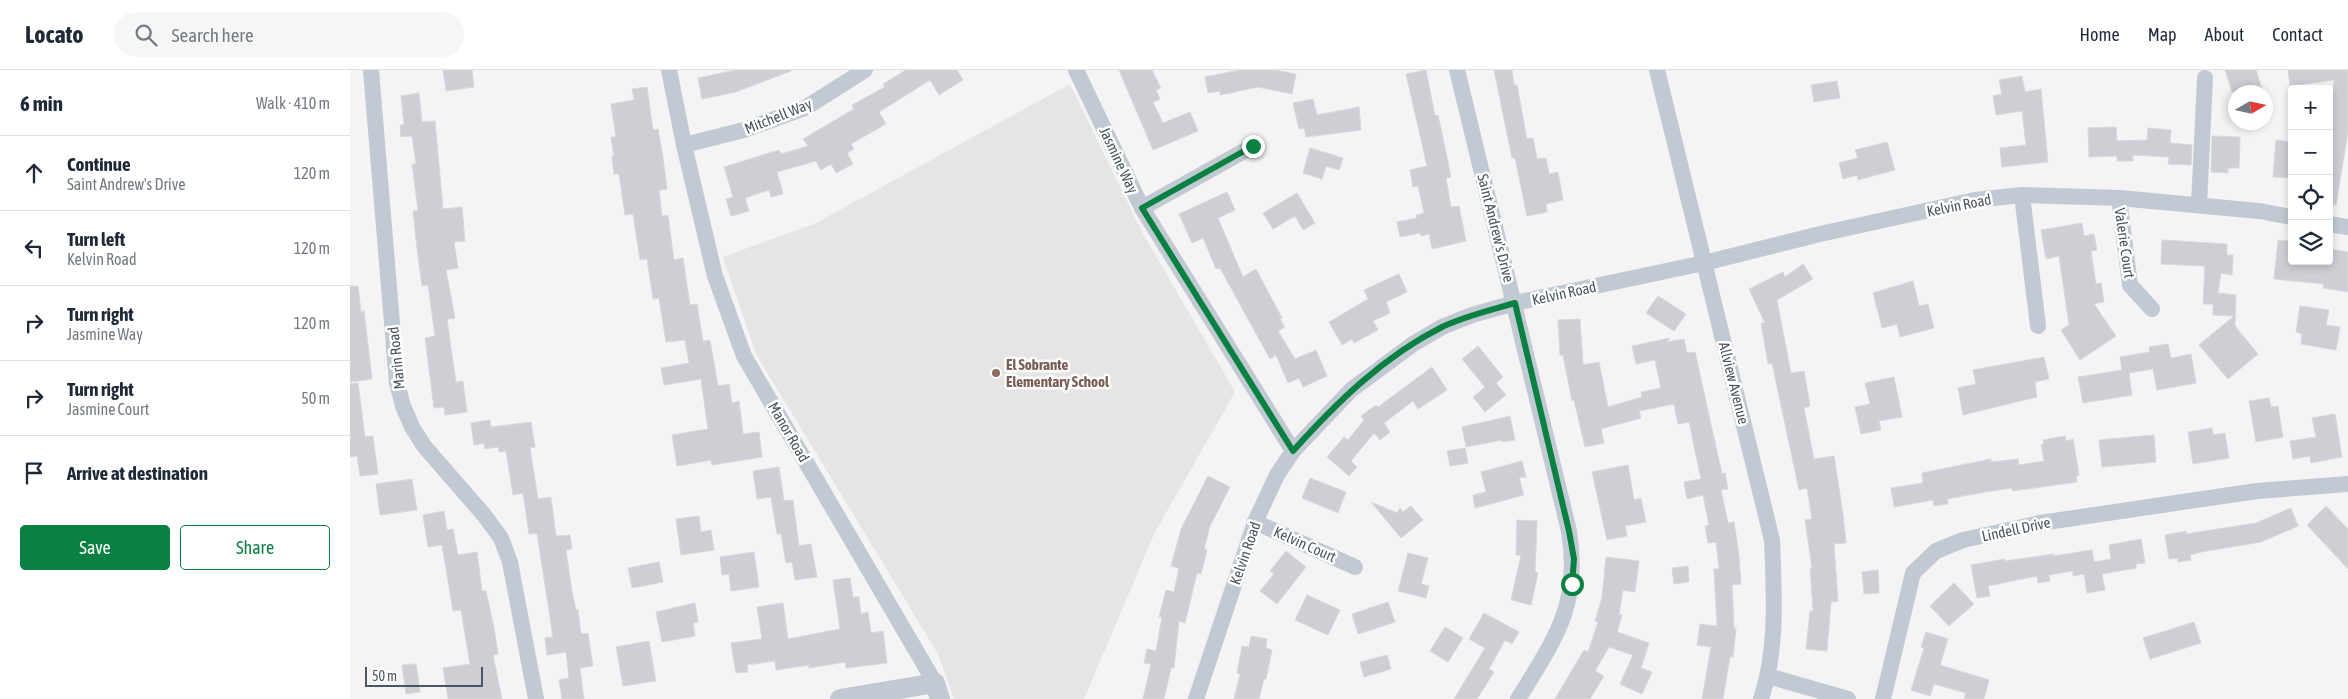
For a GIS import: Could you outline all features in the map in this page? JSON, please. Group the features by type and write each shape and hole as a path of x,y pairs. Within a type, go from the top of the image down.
{"street":[{"name":"Marin Road","path":"371,70 397,383 403,406 412,428 424,446 484,515 501,538 510,562 536,699"},
{"name":"Manor Road","path":"669,70 684,145 715,276 744,356 938,691"},
{"name":"Mitchell Way","path":"684,145 744,130 805,108 865,70"},
{"name":"Jasmine Way","path":"1076,70 1142,208 1293,451"},
{"name":"Saint Andrew's Drive","path":"1457,70 1515,303 1574,559 1572,584 1554,641 1518,699"},
{"name":"Allview Avenue","path":"1657,70 1772,540 1775,613 1768,676 1760,699"},
{"path":"2199,205 2204,78"},
{"path":"1142,208 1253,146"},
{"path":"2022,195 2038,326"},
{"name":"Kelvin Road","path":"1196,699 1256,522 1277,475 1293,451 1351,390 1413,344 1442,327 1515,303 1704,263 1820,234 1975,200 2022,195 2119,198 2259,211 2288,216"},
{"name":"Valerie Court","path":"2119,198 2130,285 2152,309"},
{"path":"2333,225 2348,227"},
{"name":"Lindell Drive","path":"1883,699 1913,572 1936,551 1962,540 2040,522 2257,491 2348,484"},
{"name":"Kelvin Court","path":"1256,522 1355,567"},
{"path":"1768,676 1848,699"},
{"path":"840,699 938,691"}],"shaded area":[{"name":"El Sobrante Elementary School","path":"1070,84 1142,232 1235,392 1155,532 1084,699 954,699 938,654 756,354 723,257 816,223"}],"building":[{"path":"443,70 472,70 474,87 446,91"},
{"path":"736,70 791,71 736,92 702,99 698,78"},
{"path":"906,70 957,70 963,80 939,95 930,80 879,112 886,124 851,144 854,149 847,153 853,164 836,173 831,164 821,170 816,161 777,172 783,194 771,197 769,190 745,198 749,211 731,216 726,199 733,197 724,167 779,150 781,154 808,146 803,139 854,109 852,105 885,87 883,84"},
{"path":"1119,70 1152,70 1161,88 1156,90 1160,99 1153,102 1163,123 1190,112 1198,131 1153,150"},
{"path":"1240,70 1275,70 1296,74 1292,94 1258,87 1220,95 1220,91 1208,93 1205,77"},
{"path":"1426,70 1435,116 1438,115 1451,177 1446,178 1451,207 1459,206 1466,241 1432,249 1429,234 1421,236 1420,233 1400,237 1397,222 1417,218 1416,215 1424,213 1418,186 1413,187 1410,170 1427,166 1406,74"},
{"path":"1494,70 1512,70 1514,85 1517,85 1527,139 1533,138 1537,159 1546,158 1549,174 1558,172 1563,200 1546,204 1547,212 1527,216 1515,158 1512,158"},
{"path":"2225,70 2256,70 2261,85 2230,85"},
{"path":"2288,70 2348,70 2348,131 2336,205 2333,205 2334,80 2290,85"},
{"path":"2022,76 2025,92 2041,89 2048,162 2002,167 2000,148 2026,145 2022,111 1996,115 1993,96 2002,94 1999,80"},
{"path":"1837,81 1840,98 1814,102 1811,85"},
{"path":"647,87 653,130 658,129 667,189 659,190 662,216 668,215 674,260 683,258 690,305 697,304 703,341 710,340 718,386 729,384 732,403 739,401 743,434 759,432 762,457 712,465 711,460 677,466 672,435 708,429 701,379 664,385 661,368 689,363 685,340 666,342 659,298 653,299 647,259 640,260 633,214 625,215 619,174 614,174 612,156 614,156 611,137 616,137 611,104 634,100 632,89"},
{"path":"419,93 422,122 435,121 443,209 462,207 465,241 454,242 458,268 446,270 455,318 447,319 453,362 456,382 463,381 467,412 445,415 444,407 434,408 425,338 435,336 428,285 422,286 417,248 413,211 418,211 412,164 416,164 412,136 401,137 400,125 404,125 401,96"},
{"path":"1313,99 1317,115 1359,107 1361,130 1306,137 1304,128 1299,129 1293,103"},
{"path":"2116,127 2117,141 2147,140 2148,128 2171,130 2170,143 2192,145 2191,165 2168,164 2169,157 2133,155 2133,161 2117,161 2117,156 2089,157 2088,128"},
{"path":"2212,136 2240,137 2239,168 2228,168 2228,173 2211,172"},
{"path":"2276,140 2288,142 2288,178 2273,177"},
{"path":"1887,142 1895,170 1858,180 1857,175 1843,179 1839,163 1858,158 1855,150"},
{"path":"1310,148 1343,158 1339,170 1326,166 1322,179 1303,173"},
{"path":"1227,192 1235,210 1218,218 1243,277 1256,269 1282,318 1280,319 1285,327 1278,331 1295,359 1316,350 1327,376 1303,387 1299,378 1288,383 1276,355 1270,359 1220,268 1216,269 1203,238 1192,243 1179,214"},
{"path":"1297,193 1315,223 1303,230 1295,216 1273,229 1263,213"},
{"path":"2082,223 2084,236 2094,234 2097,250 2091,251 2096,284 2101,283 2104,302 2094,304 2116,336 2080,360 2061,330 2069,325 2059,256 2046,259 2041,230"},
{"path":"2162,240 2227,244 2227,255 2233,255 2232,275 2221,273 2218,293 2236,295 2235,326 2258,354 2228,379 2199,345 2234,316 2213,315 2213,304 2203,304 2205,266 2161,264"},
{"path":"2278,240 2288,241 2288,265 2333,265 2333,250 2348,252 2348,292 2323,288 2324,284 2274,279"},
{"path":"1803,264 1813,279 1777,300 1791,373 1804,371 1810,406 1804,408 1814,459 1834,456 1843,514 1846,543 1834,544 1838,601 1831,602 1827,651 1806,649 1810,611 1813,611 1810,568 1812,568 1805,520 1812,519 1807,488 1799,490 1772,363 1768,364 1761,323 1765,323 1749,289 1783,272 1785,277"},
{"path":"1399,274 1407,292 1386,302 1390,313 1373,321 1378,330 1354,343 1352,339 1342,345 1329,322 1368,299 1364,290"},
{"path":"1913,281 1919,306 1928,304 1934,328 1900,337 1897,324 1882,328 1873,293"},
{"path":"350,286 358,286 361,312 364,311 372,379 350,382"},
{"path":"1658,296 1686,314 1674,331 1646,313"},
{"path":"2300,306 2329,310 2326,325 2340,327 2336,350 2301,344 2302,334 2296,332"},
{"path":"1580,319 1583,365 1599,362 1608,407 1642,397 1641,392 1661,388 1655,360 1636,364 1632,346 1670,338 1667,342 1684,339 1687,353 1695,352 1722,474 1725,473 1728,489 1721,490 1728,523 1734,522 1739,555 1741,584 1732,585 1734,628 1736,628 1733,657 1730,657 1723,699 1702,699 1711,647 1697,645 1700,624 1717,626 1714,569 1719,569 1716,542 1708,543 1705,526 1709,525 1703,495 1687,499 1684,482 1701,479 1689,422 1678,424 1674,404 1639,411 1641,418 1601,429 1604,443 1585,447 1574,400 1572,401 1563,355 1560,355 1558,320"},
{"path":"2168,344 2171,358 2191,354 2196,383 2157,390 2153,369 2129,373 2132,395 2083,403 2078,377 2122,370 2120,357 2150,352 2149,347"},
{"path":"1478,346 1503,377 1496,383 1506,395 1485,412 1473,397 1485,387 1462,359"},
{"path":"2044,357 2049,379 2035,382 2037,397 1963,415 1958,388 1976,384 1973,370"},
{"path":"1432,367 1447,390 1418,409 1413,401 1384,423 1390,432 1380,440 1374,433 1351,461 1357,467 1349,476 1327,457 1344,437 1348,440 1364,420 1361,416 1376,405 1378,407"},
{"path":"1894,377 1902,417 1879,421 1881,430 1861,434 1855,407 1870,404 1865,383"},
{"path":"358,383 365,437 373,436 378,474 360,476 357,456 350,457 350,384"},
{"path":"2269,398 2271,407 2278,406 2283,437 2256,442 2249,401"},
{"path":"2335,414 2342,457 2311,463 2310,456 2293,459 2290,441 2316,437 2312,418"},
{"path":"1510,416 1515,440 1502,442 1502,440 1466,447 1462,427"},
{"path":"490,420 491,427 531,422 535,447 530,448 538,499 551,497 556,536 570,535 572,549 566,550 572,592 576,610 578,610 581,634 588,633 593,666 580,668 584,699 562,699 559,680 569,678 566,652 547,655 545,638 553,637 537,533 529,534 523,493 513,495 506,451 499,452 498,447 485,449 484,443 474,445 471,423"},
{"path":"2212,428 2213,435 2225,433 2229,458 2193,464 2188,432"},
{"path":"2154,435 2156,462 2102,467 2099,440"},
{"path":"2065,436 2066,441 2073,439 2079,475 2076,476 2077,482 2012,491 2012,488 1985,492 1947,499 1948,504 1934,506 1933,500 1894,507 1891,488 1923,483 1922,473 1991,459 1991,462 2018,459 2019,465 2044,461 2041,445 2044,444 2043,440"},
{"path":"1465,448 1468,463 1450,466 1447,451"},
{"path":"1522,461 1526,477 1519,478 1524,495 1475,508 1473,495 1486,492 1481,472"},
{"path":"1628,465 1634,500 1641,498 1646,522 1625,526 1627,536 1607,540 1592,472"},
{"path":"779,467 784,501 793,500 799,546 811,544 817,577 795,580 792,562 786,563 781,534 777,534 771,497 757,499 753,471"},
{"path":"1208,476 1230,487 1210,526 1204,549 1207,550 1201,574 1197,573 1185,623 1179,621 1174,668 1171,668 1164,699 1143,699 1151,664 1144,663 1147,649 1156,651 1162,617 1159,617 1166,590 1174,592 1179,568 1171,566 1181,529"},
{"path":"1310,478 1346,492 1338,513 1302,498"},
{"path":"412,479 417,510 380,515 376,484"},
{"path":"1371,502 1397,513 1400,508 1403,512 1411,506 1423,520 1401,538"},
{"path":"2326,506 2348,529 2348,569 2307,525"},
{"path":"2291,508 2298,526 2261,542 2201,552 2190,555 2191,560 2178,562 2178,558 2169,559 2165,535 2186,531 2186,534 2256,523"},
{"path":"444,511 447,530 453,529 458,555 477,552 482,591 486,591 494,628 498,654 493,655 502,699 448,699 443,668 470,664 461,610 453,611 442,545 428,547 423,515"},
{"path":"699,516 701,532 711,530 714,550 681,555 676,519"},
{"path":"1517,520 1537,521 1535,572 1538,573 1531,605 1511,600 1521,555 1516,555"},
{"path":"2141,539 2145,563 2136,564 2136,568 2102,574 2105,590 2087,593 2084,574 2073,576 2073,571 2049,575 2050,581 2038,583 2037,576 1988,586 1990,596 1977,598 1971,565 2005,559 2005,561 2054,554 2054,556 2092,550 2094,562 2111,559 2109,545"},
{"path":"1286,551 1306,567 1277,604 1260,591 1274,574 1270,571"},
{"path":"754,552 759,587 731,591 729,574 722,575 720,557"},
{"path":"1408,553 1428,558 1421,584 1429,586 1426,598 1398,591"},
{"path":"1606,557 1639,561 1635,592 1623,590 1619,614 1622,615 1617,632 1649,643 1641,668 1652,672 1642,694 1620,684 1633,655 1609,647 1595,671 1604,676 1590,699 1555,699 1584,650 1588,652 1598,622 1595,621 1602,598"},
{"path":"659,562 663,582 632,588 628,568"},
{"path":"1688,566 1689,582 1674,584 1672,568"},
{"path":"1878,570 1879,593 1864,594 1862,572"},
{"path":"850,578 853,597 859,597 861,614 868,612 871,633 883,631 887,663 846,668 845,662 809,668 809,665 776,670 775,661 747,665 748,672 736,673 731,643 762,639 757,607 783,603 788,639 840,629 833,580"},
{"path":"1954,583 1974,604 1949,626 1930,606"},
{"path":"1307,595 1340,610 1328,635 1295,620"},
{"path":"1388,602 1395,622 1358,634 1352,614"},
{"path":"695,603 698,622 693,623 695,636 662,642 656,612"},
{"path":"1484,613 1519,632 1512,644 1505,640 1489,669 1494,672 1477,699 1454,699 1485,648 1469,639"},
{"path":"2194,622 2201,643 2150,659 2143,638"},
{"path":"1445,627 1463,638 1448,662 1430,651"},
{"path":"1926,632 1948,639 1940,665 1989,680 1984,699 1964,699 1966,693 1934,684 1930,696 1911,690 1924,648 1921,647"},
{"path":"1251,636 1267,639 1266,648 1272,650 1266,679 1264,679 1259,699 1234,699 1240,674 1237,673 1242,646 1249,647"},
{"path":"649,641 656,681 623,686 616,647"},
{"path":"1387,655 1391,669 1364,677 1360,662"},
{"path":"416,664 420,692 406,694 402,665"}],"place":[{"name":"El Sobrante Elementary School","path":"996,373"}],"route":[{"path":"1253,146 1142,208 1293,451 1324,416 1351,390 1413,344 1442,327 1515,303 1569,531 1574,559 1572,584"}]}
